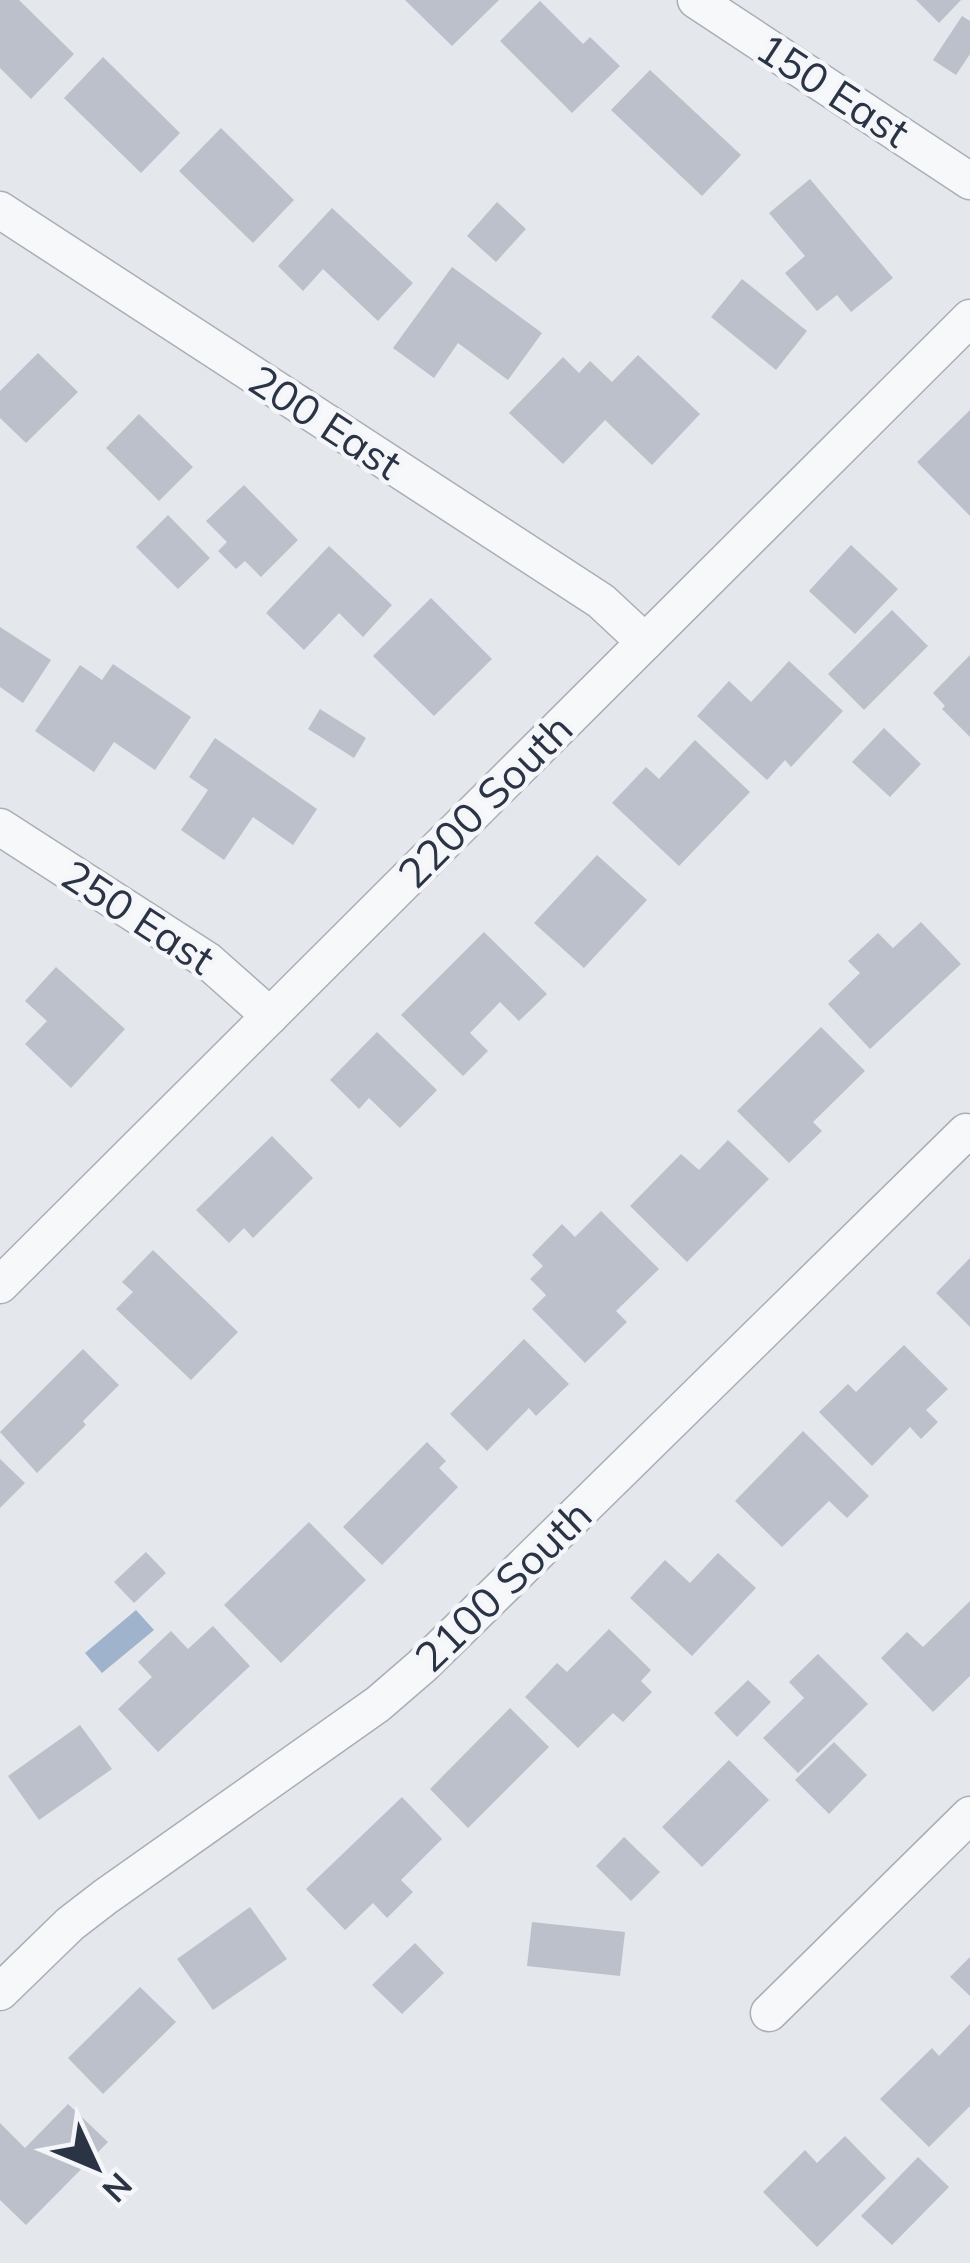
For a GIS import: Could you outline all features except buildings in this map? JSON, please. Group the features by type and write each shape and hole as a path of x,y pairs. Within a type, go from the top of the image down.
{"street":[{"name":"150 East","path":"696,0 970,181"},
{"name":"200 East","path":"0,209 601,602 645,642"},
{"name":"2200 South","path":"0,1285 970,318"},
{"name":"250 East","path":"0,826 208,961 270,1016"},
{"name":"2100 South","path":"0,1992 70,1924 378,1705 422,1666 968,1134"},
{"path":"769,2013 970,1815"}],"water":[{"path":"136,1610 154,1630 102,1673 85,1653"}]}
